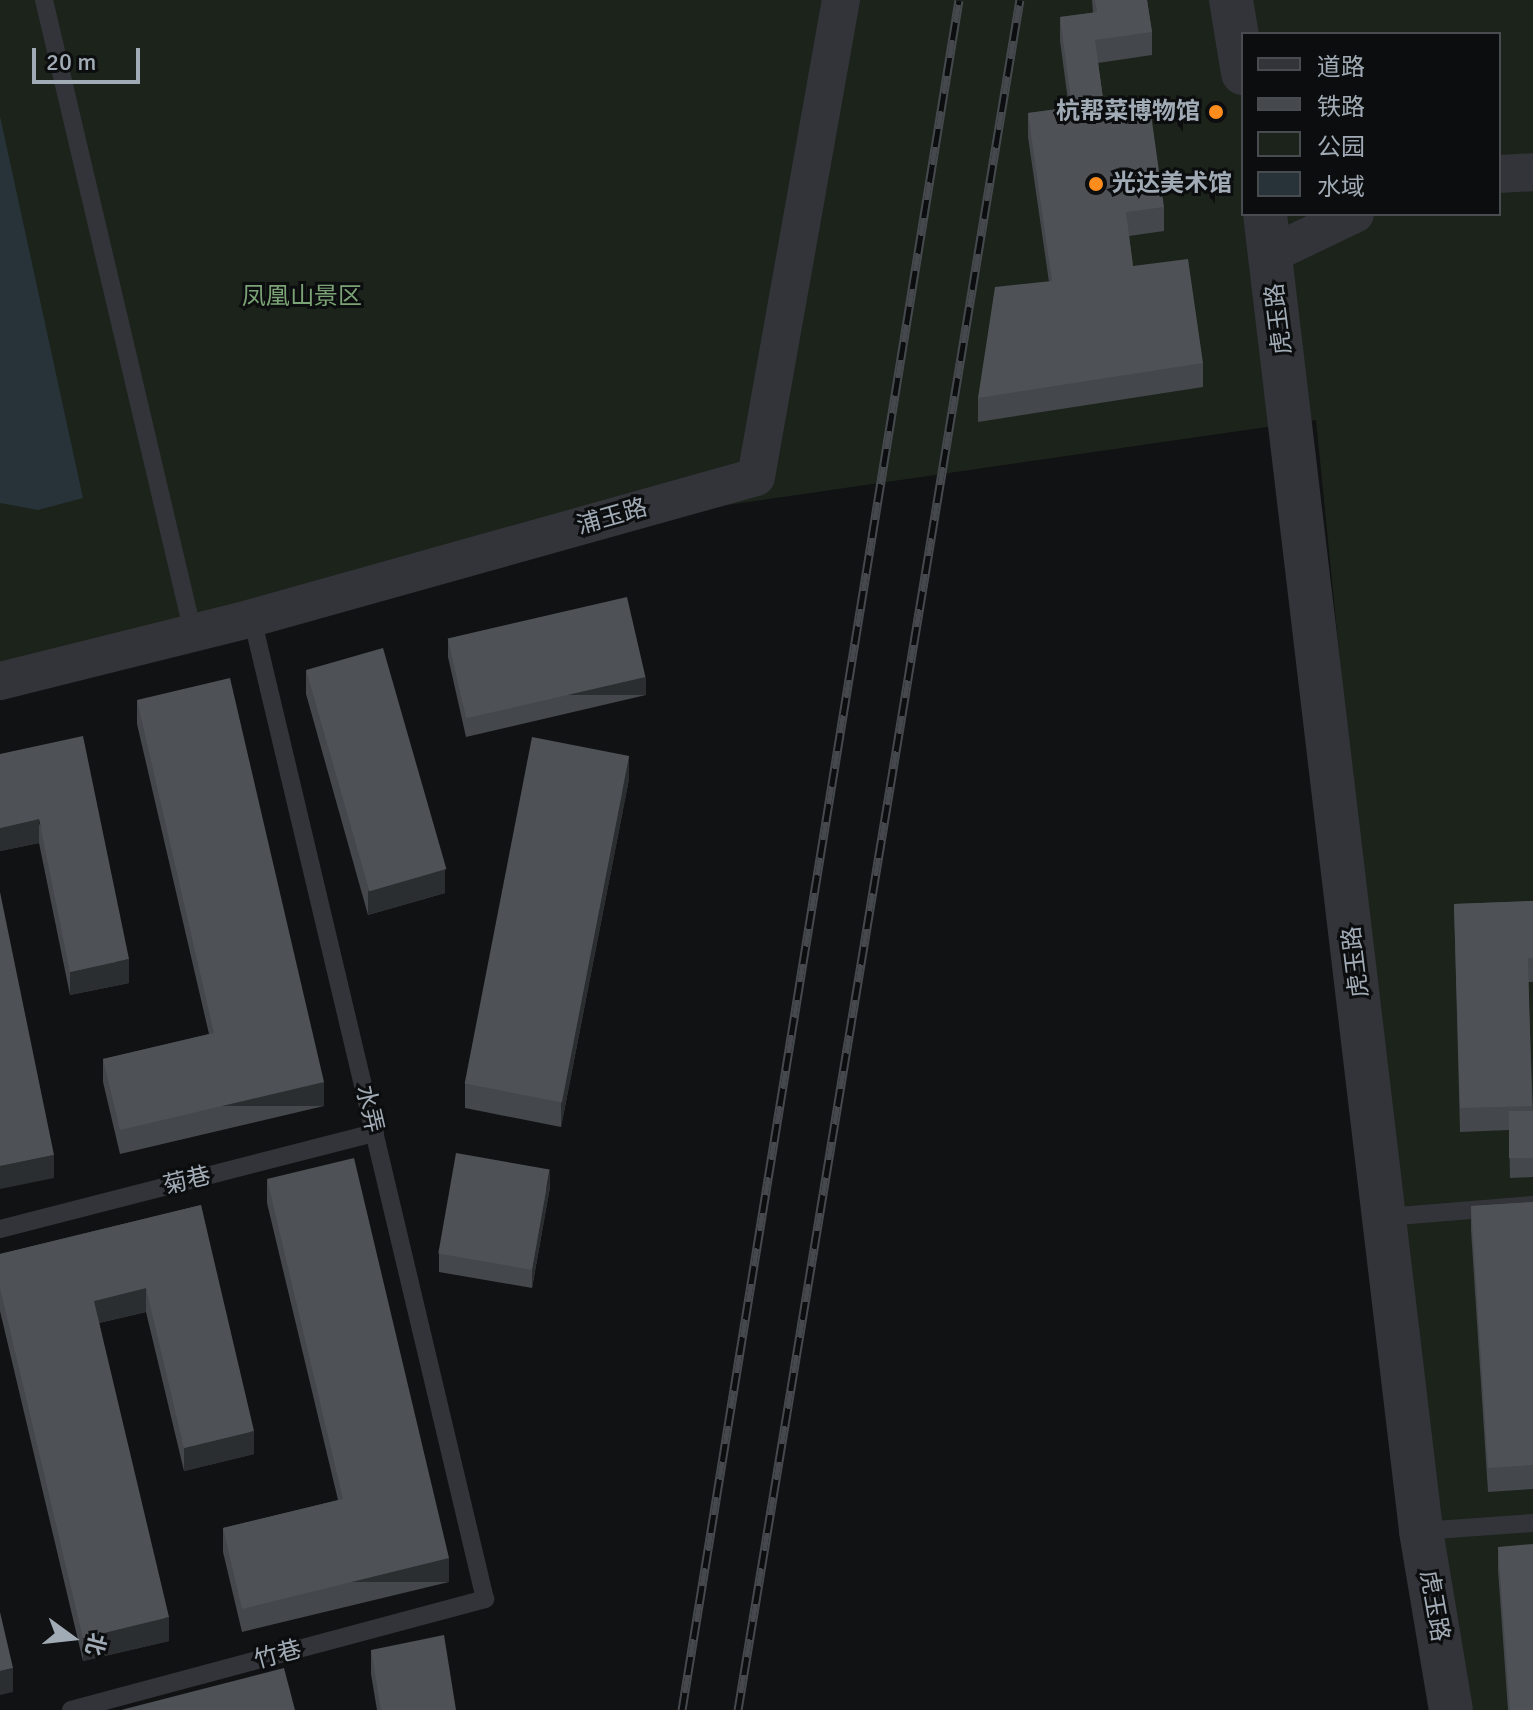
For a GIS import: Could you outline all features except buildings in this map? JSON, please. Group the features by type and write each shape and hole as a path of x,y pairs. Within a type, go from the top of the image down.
{"street":[{"name":"浦玉路","path":"0,681 252,618 756,477 841,0"},
{"path":"1231,0 1241,61"},
{"path":"1501,174 1533,172"},
{"path":"1268,234 1346,216"},
{"name":"虎玉路","path":"1268,234 1421,1531 1451,1710"}],"lane":[{"path":"44,0 193,633"},
{"name":"水弄","path":"252,618 485,1599"},
{"name":"菊巷","path":"0,1229 375,1133"},
{"path":"1386,1217 1533,1205"},
{"path":"1421,1531 1533,1523"},
{"name":"竹巷","path":"71,1710 485,1599"}],"green space":[{"name":"凤凰山景区","path":"0,0 1533,0 1533,1710 1444,1710 1316,420 630,519 0,682"}],"water":[{"path":"0,116 83,498 38,510 0,503"}],"railway":[{"path":"682,1710 959,0"},
{"path":"738,1710 1020,0"}],"place":[{"name":"杭帮菜博物馆","path":"1216,112"},
{"name":"光达美术馆","path":"1096,184"}]}
